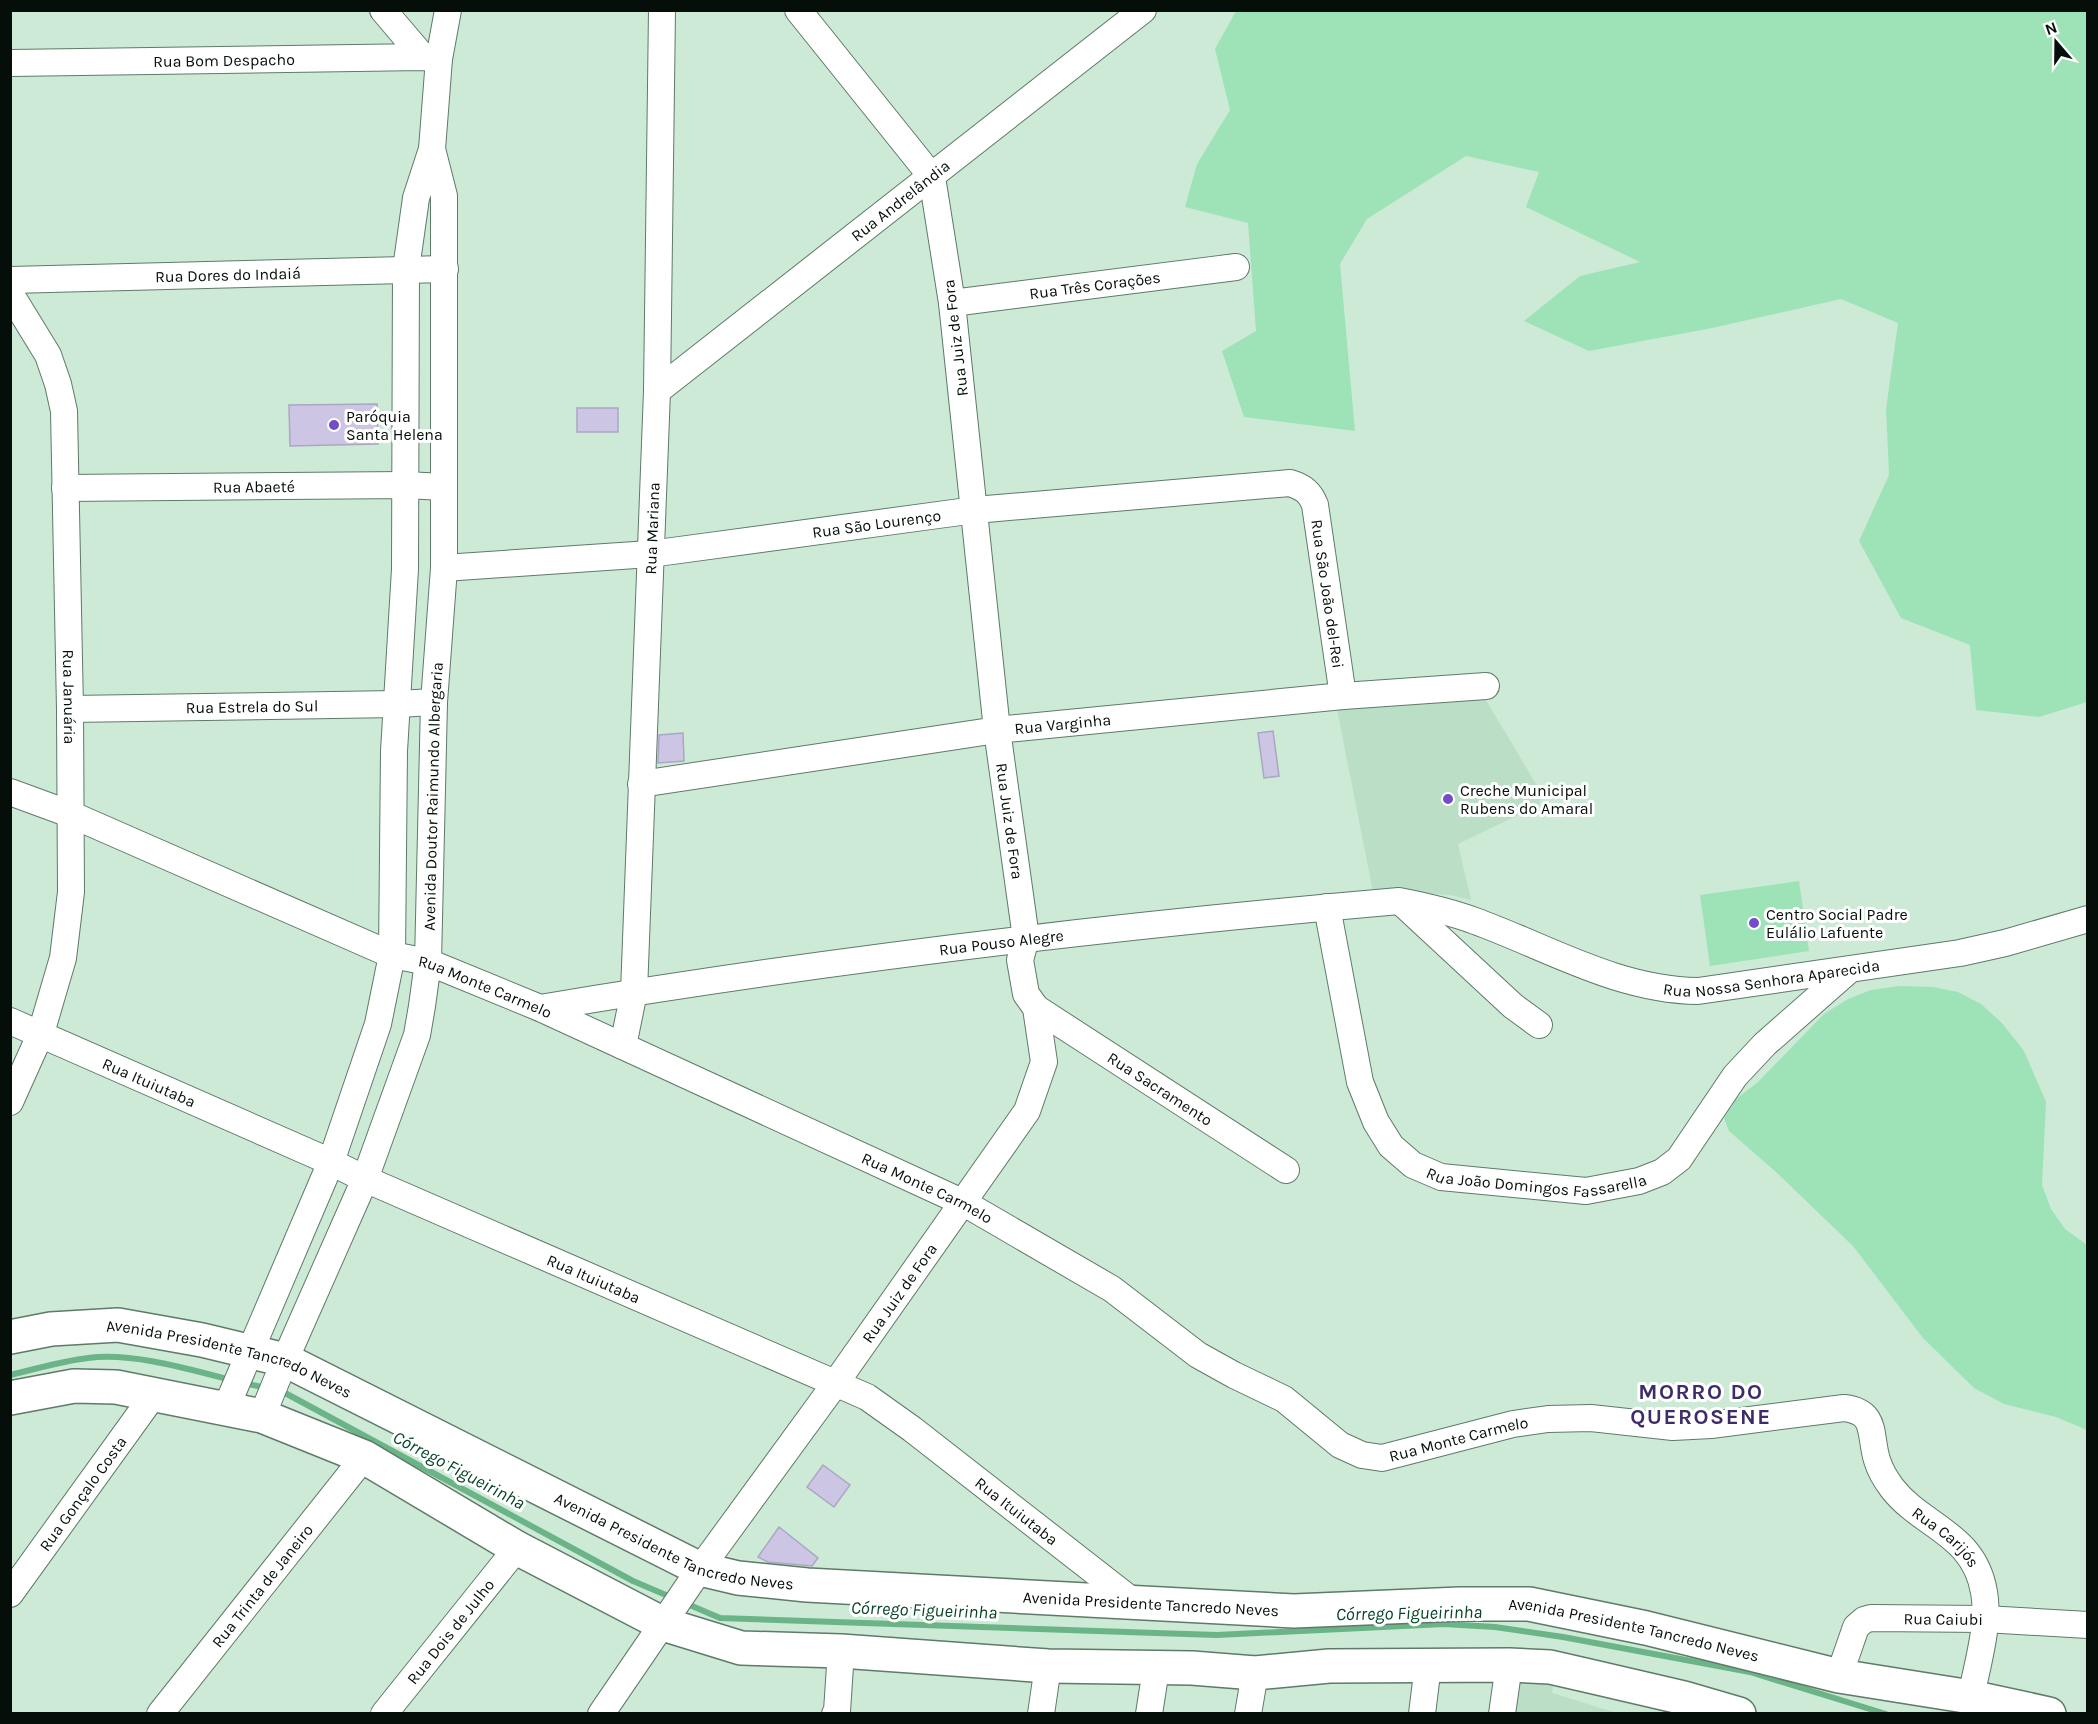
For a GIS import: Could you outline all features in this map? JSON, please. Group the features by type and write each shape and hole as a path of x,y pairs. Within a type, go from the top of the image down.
{"main road":[{"name":"Avenida Presidente Tancredo Neves","path":"10,1337 51,1329 118,1325 202,1340 285,1360 700,1569 738,1578 807,1585 1294,1611 1460,1604 1529,1604 1646,1628 1839,1676 1971,1696 2049,1713"},
{"path":"10,1398 74,1386 116,1387 262,1416 364,1457 517,1548 671,1612 741,1648 840,1652 1048,1666 1192,1668 1255,1673 1329,1666 1509,1665 1550,1667 1682,1706 1739,1713"}],"street":[{"path":"383,10 431,58"},
{"name":"Avenida Doutor Raimundo Albergaria","path":"262,1416 365,1179 417,1035 428,962 434,702 444,568 445,269 444,196 432,148 431,58 448,10"},
{"name":"Rua Mariana","path":"623,1046 633,992 657,391 662,10"},
{"name":"Rua Juiz de Fora","path":"601,1713 700,1569 835,1384 1027,1112 1044,1062 1036,1008 1026,993 1020,960 1026,938 997,730 952,303 932,177 798,10"},
{"name":"Rua Andrelândia","path":"657,391 1143,10"},
{"name":"Rua Bom Despacho","path":"10,63 431,58"},
{"name":"Avenida Doutor Raimundo Albergaria","path":"226,1408 331,1162 378,1024 392,955 394,751 405,569 406,269 416,198 432,148"},
{"name":"Rua Três Corações","path":"952,303 1236,267"},
{"name":"Rua Dores do Indaiá","path":"10,280 445,269"},
{"name":"Rua Januária","path":"10,293 48,355 64,411 71,892 63,958 41,1034 10,1102"},
{"name":"Rua São Lourenço","path":"444,568 650,555 975,510 1290,483 1308,492"},
{"name":"Rua Abaeté","path":"65,488 405,485 444,487"},
{"name":"Rua São João del-Rei","path":"1308,492 1315,505 1343,696"},
{"name":"Rua Varginha","path":"641,784 997,730 1343,696 1486,686"},
{"name":"Rua Estrela do Sul","path":"70,709 434,702"},
{"name":"Rua Monte Carmelo","path":"10,792 70,814 392,955 428,962 540,1008 964,1203 1112,1289 1198,1355 1284,1399 1340,1445 1362,1455 1382,1458 1513,1424 1548,1419 1590,1418 1673,1427 1711,1425 1844,1408"},
{"path":"1400,901 1513,1006 1539,1025"},
{"name":"Rua Pouso Alegre","path":"540,1008 872,957 1026,938 1328,907 1400,901 1463,917"},
{"name":"Rua João Domingos Fassarella","path":"1328,907 1360,1082 1376,1122 1398,1153 1413,1165 1441,1177 1586,1191 1639,1181 1662,1172 1678,1158 1735,1076 1765,1044 1848,970"},
{"name":"Rua Nossa Senhora Aparecida","path":"1463,917 1610,976 1642,985 1698,991 1960,953 2005,943 2088,919"},
{"name":"Rua Sacramento","path":"1036,1008 1286,1170"},
{"name":"Rua Ituiutaba","path":"10,1021 365,1179 867,1397 1135,1603"},
{"name":"Rua Gonçalo Costa","path":"10,1594 155,1393"},
{"name":"Rua Carijós","path":"1844,1408 1863,1414 1870,1422 1877,1460 1893,1488 1904,1500 1962,1546 1977,1569 1984,1592 1985,1619 1971,1696"},
{"name":"Rua Trinta de Janeiro","path":"160,1713 364,1457"},
{"name":"Rua Dois de Julho","path":"384,1713 517,1548"},
{"name":"Rua Caiubi","path":"1839,1676 1856,1627 1864,1620 1871,1618 1985,1619 2088,1625"},
{"path":"836,1713 840,1652"},
{"path":"1422,1713 1428,1665"},
{"path":"1502,1713 1509,1665"},
{"path":"1041,1713 1048,1666"},
{"path":"1149,1713 1156,1669"},
{"path":"1248,1713 1255,1673"}],"shaded area":[{"name":"Creche Municipal Rubens do Amaral","path":"1483,695 1542,794 1539,805 1458,844 1471,900 1451,895 1397,891 1373,892 1337,709"},
{"path":"1519,1676 1553,1686 1552,1693 1617,1713 1511,1714"}],"green space":[{"path":"1236,11 2087,11 2087,702 2039,717 1976,710 1970,645 1901,618 1859,541 1889,475 1886,409 1898,323 1841,299 1712,328 1589,351 1524,321 1580,276 1640,262 1526,207 1539,172 1466,156 1367,219 1340,264 1355,431 1244,417 1222,351 1256,331 1248,223 1185,207 1197,164 1230,110 1215,49"},
{"name":"Centro Social Padre Eulálio Lafuente","path":"1799,881 1809,951 1710,966 1700,895"},
{"path":"1900,986 1933,987 1958,992 1981,1004 2002,1023 2024,1051 2046,1102 2042,1185 2051,1209 2065,1229 2087,1245 2087,1430 2056,1417 2004,1404 1974,1388 1923,1338 1853,1246 1776,1172 1729,1131 1724,1118 1736,1099 1758,1082 1824,1014 1848,999 1871,990"}],"building":[{"name":"Paróquia Santa Helena","path":"377,404 378,444 290,446 289,405"},
{"path":"577,408 618,408 618,432 577,432"},
{"path":"1273,731 1279,776 1264,778 1258,733"},
{"path":"683,733 684,761 658,763 659,735"},
{"path":"823,1465 850,1485 834,1507 807,1487"},
{"path":"779,1527 818,1558 812,1566 768,1562 758,1557"}],"waterway":[{"name":"Córrego Figueirinha","path":"10,1375 68,1361 123,1357 160,1363 231,1380"},
{"name":"Córrego Figueirinha","path":"244,1383 266,1388"},
{"name":"Córrego Figueirinha","path":"279,1392 287,1394 633,1581 673,1598"},
{"name":"Córrego Figueirinha","path":"685,1603 720,1618 1217,1635 1444,1624 1495,1627 1563,1637 1750,1672 1886,1714"}],"place":[{"name":"Paróquia Santa Helena","path":"334,425"},
{"name":"Creche Municipal Rubens do Amaral","path":"1448,799"},
{"name":"Centro Social Padre Eulálio Lafuente","path":"1754,923"}],"district":[{"name":"MORRO DO QUEROSENE","path":"1701,1404"}]}
